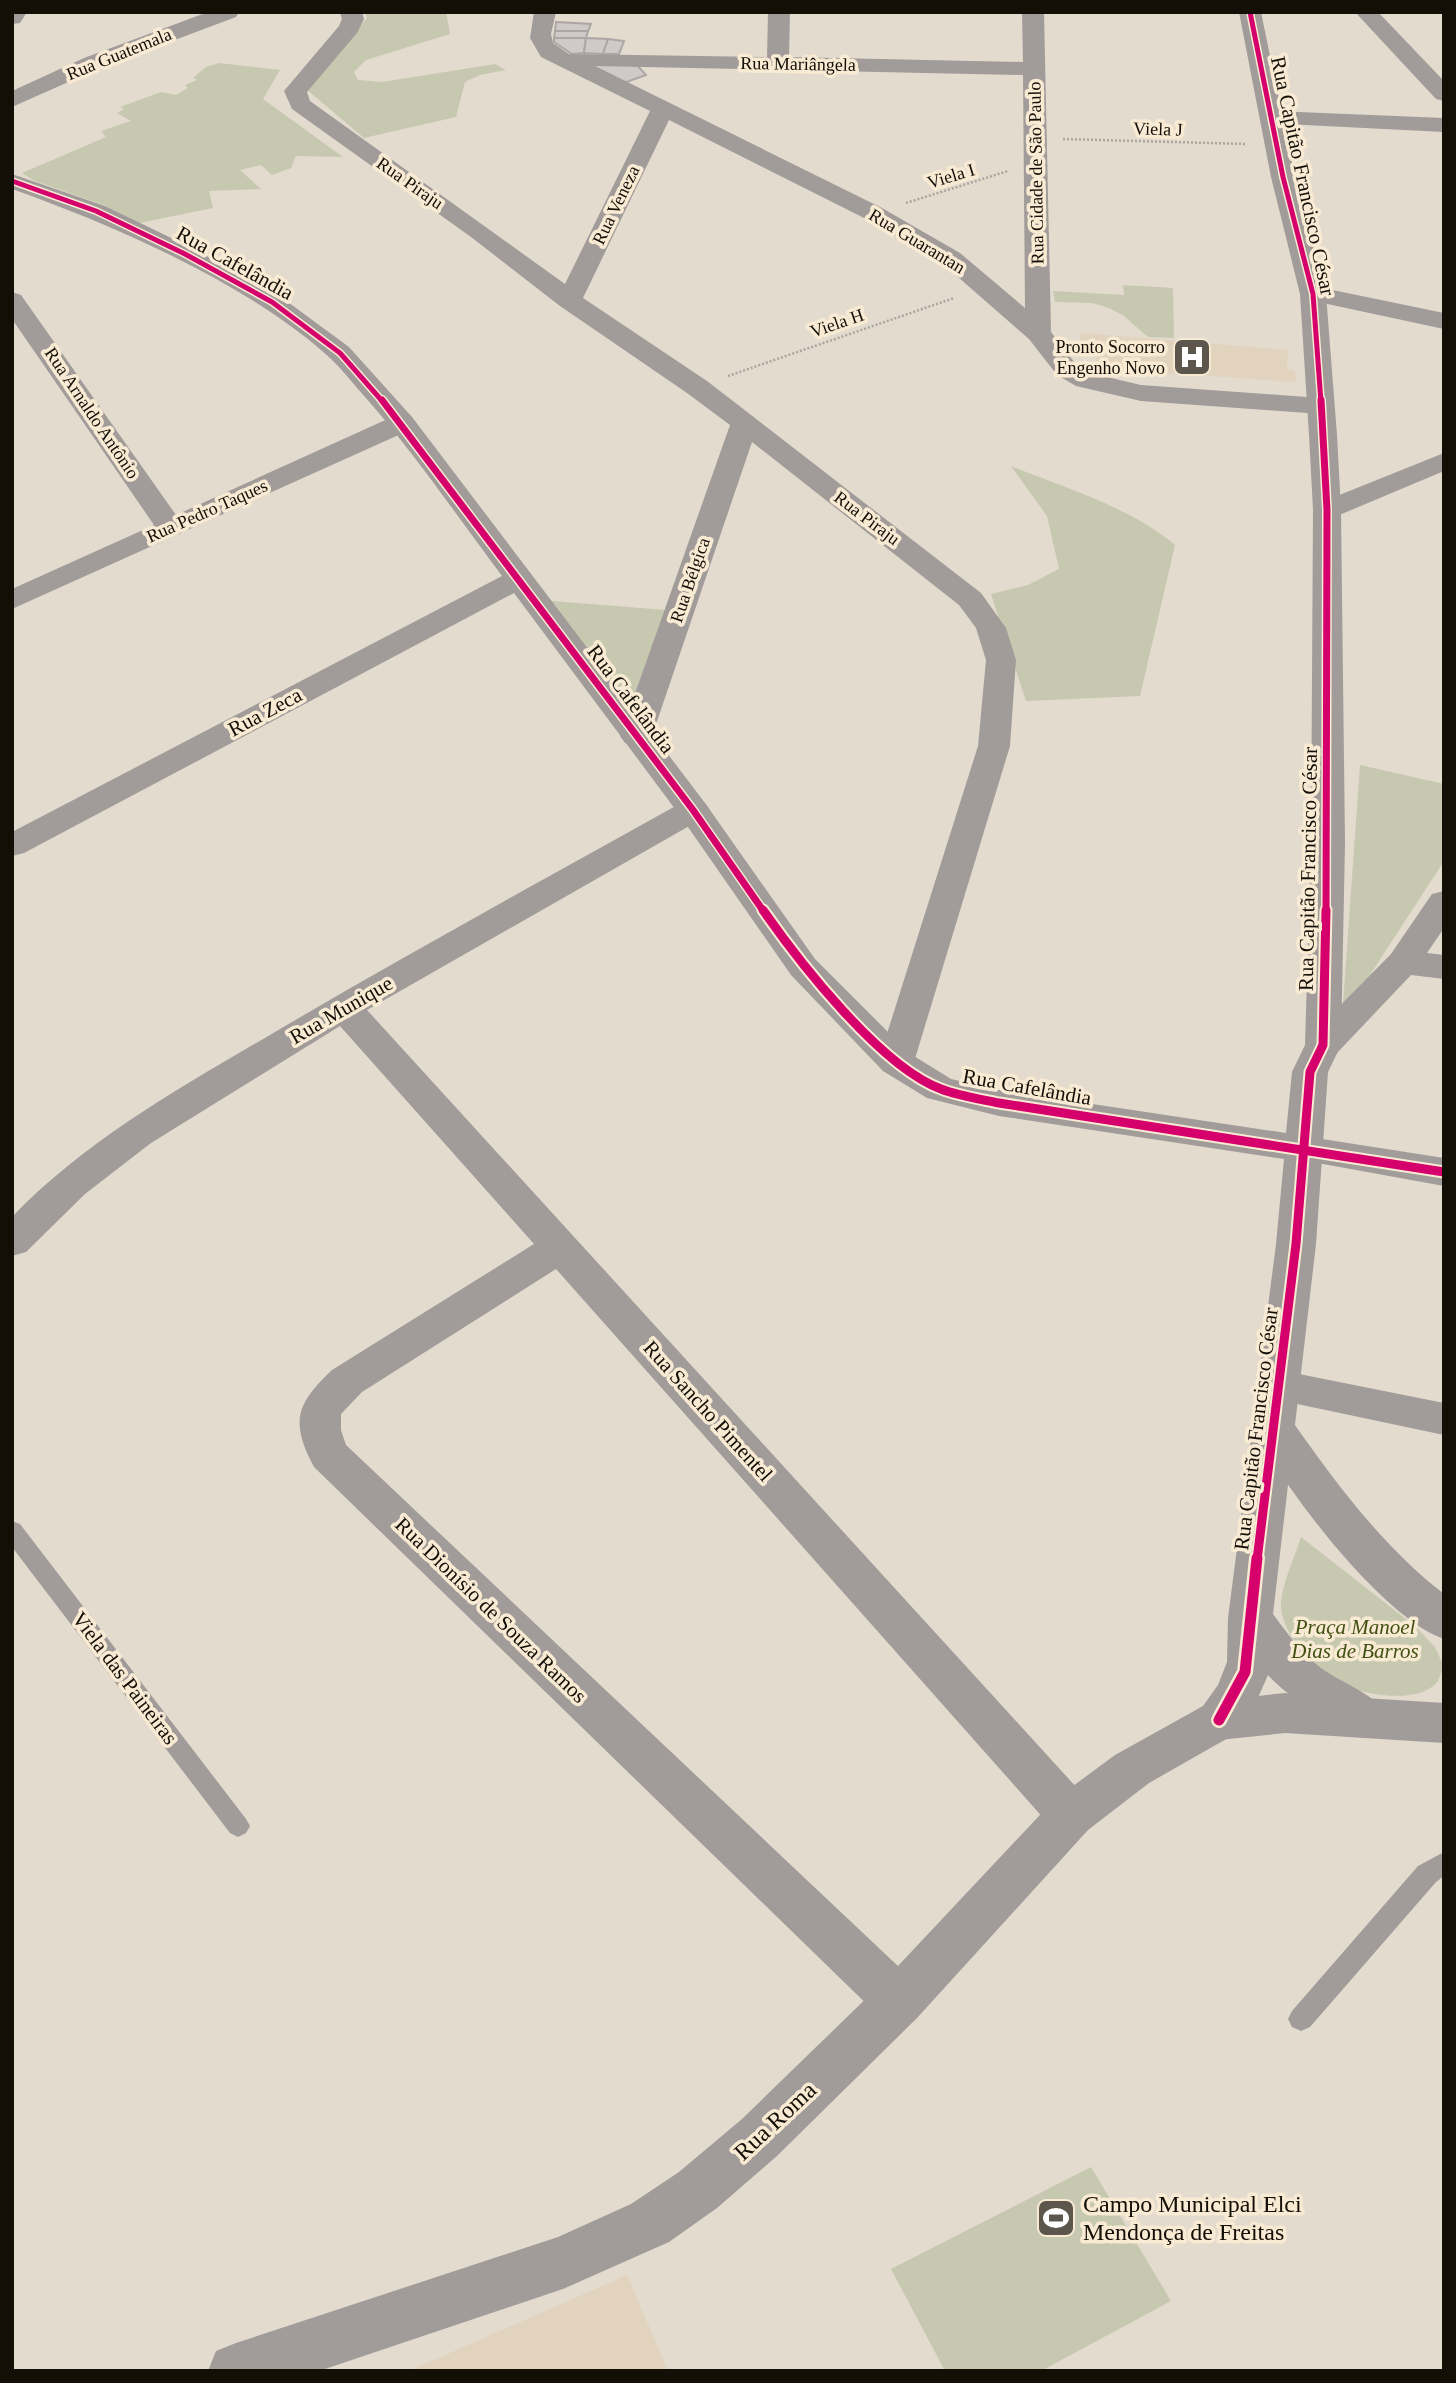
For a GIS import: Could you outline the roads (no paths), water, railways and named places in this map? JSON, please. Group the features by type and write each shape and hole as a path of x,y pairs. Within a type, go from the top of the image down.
{"street":[{"path":"12,18 16,12"},
{"name":"Rua Guatemala","path":"12,100 92,63 228,12"},
{"name":"Rua Piraju","path":"351,12 353,19 349,28 299,86 295,97 307,110 480,232 569,301 697,387 970,598 991,628 1001,660 994,746 896,1062"},
{"name":"Rua Guarantan","path":"545,12 539,38 541,45 561,59 873,214 951,258 987,286 1038,333 1066,369 1085,380 1141,393 1320,406"},
{"path":"778,63 779,12"},
{"name":"Rua Cidade de São Paulo","path":"1033,12 1038,333"},
{"name":"Rua Capitão Francisco César","path":"1219,1720 1237,1695 1250,1662 1250,1618 1297,1232 1310,1072 1323,1045 1328,844 1327,510 1313,294 1283,177 1250,12"},
{"path":"1366,12 1444,94"},
{"name":"Rua Mariângela","path":"561,59 1034,69"},
{"name":"Rua Veneza","path":"569,301 663,109"},
{"path":"1276,132 1444,125"},
{"name":"Rua Cafelândia","path":"12,181 96,211 185,254 272,302 340,353 402,423 693,810 803,967 896,1062 940,1089 999,1103 1444,1172"},
{"path":"1313,294 1444,321"},
{"name":"Rua Arnaldo Antônio","path":"12,300 171,528"},
{"name":"Rua Pedro Taques","path":"12,600 402,423"},
{"name":"Rua Bélgica","path":"636,736 744,424"},
{"path":"1327,510 1444,461"},
{"name":"Rua Zeca","path":"12,846 519,579"},
{"name":"Rua Munique","path":"12,1242 33,1217 97,1162 193,1097 344,1007 693,810"},
{"path":"1323,1045 1403,962 1444,902"},
{"path":"1403,962 1444,967"},
{"name":"Rua Sancho Pimentel","path":"344,1007 1071,1815"},
{"name":"Rua Dionísio de Souza Ramos","path":"560,1247 347,1381 324,1403 317,1416 318,1433 329,1455 898,2001"},
{"path":"1279,1386 1444,1419"},
{"path":"1275,1430 1327,1506 1379,1566 1408,1594 1444,1620"},
{"path":"1250,1618 1296,1678 1318,1695 1366,1718"},
{"path":"1219,1720 1286,1713 1444,1723"},
{"name":"Rua Roma","path":"236,2371 563,2262 650,2223 698,2190 760,2137 898,2001 1071,1815 1132,1769 1219,1720"}],"lane":[{"name":"Viela das Paineiras","path":"12,1530 238,1826"},
{"path":"1301,2019 1427,1874 1444,1863"}],"place":[{"name":"Pronto Socorro Engenho Novo","path":"1192,357"},
{"name":"Campo Municipal Elci Mendonça de Freitas","path":"1056,2218"}],"park label":[{"name":"Praça Manoel Dias de Barros","path":"1355,1639"}]}
